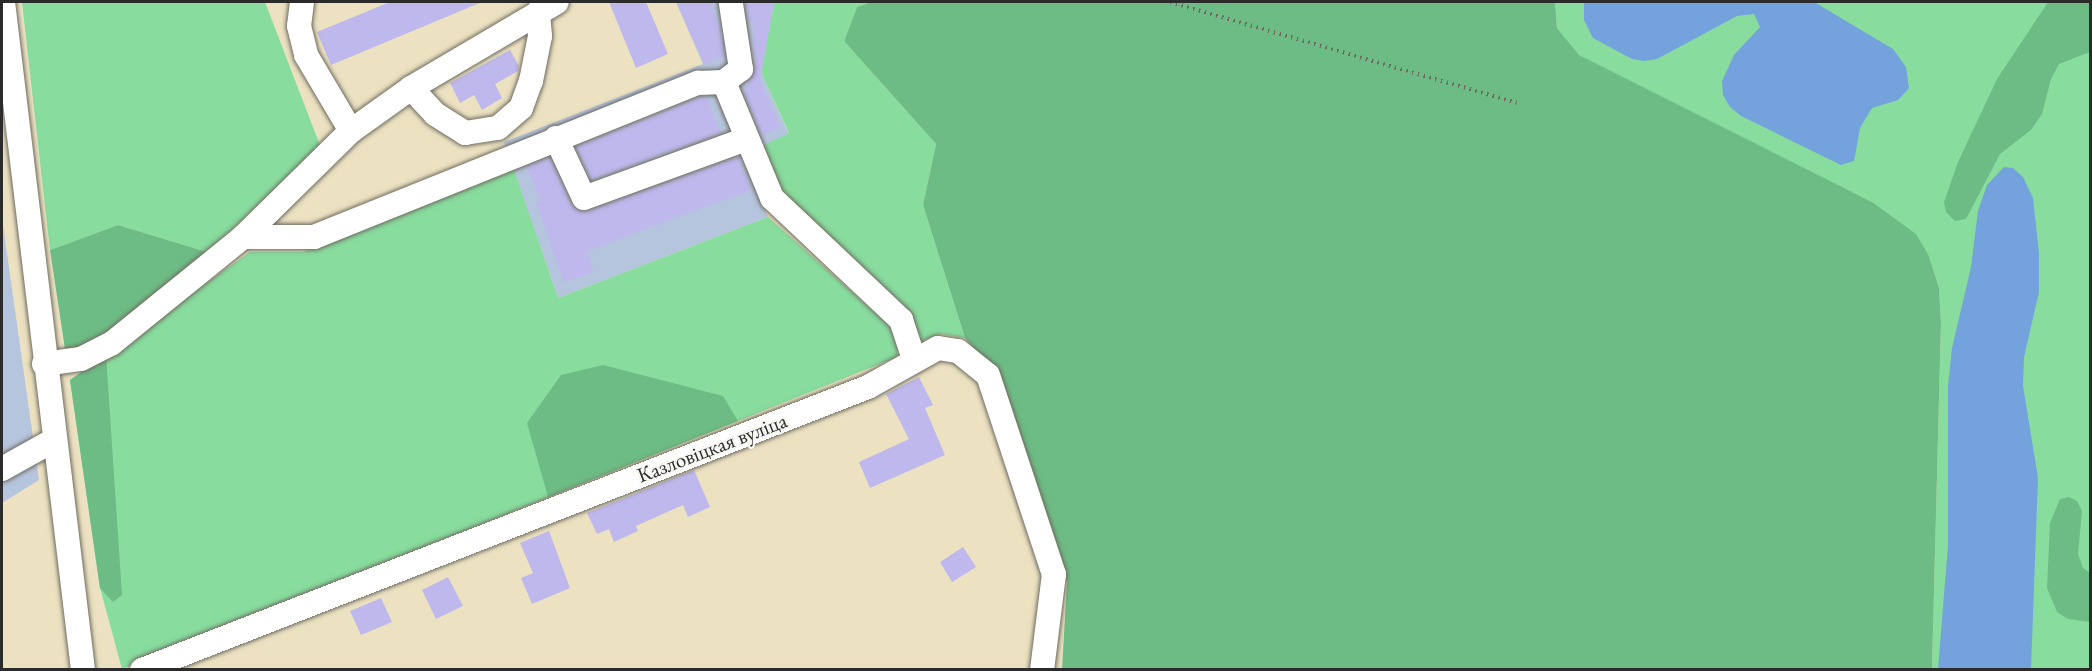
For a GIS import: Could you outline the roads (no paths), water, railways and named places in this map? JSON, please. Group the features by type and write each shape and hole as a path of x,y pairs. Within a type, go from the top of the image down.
{"street":[{"path":"3,2 44,364 83,669"},
{"path":"302,2 299,26 306,55 351,131"},
{"path":"243,237 314,237 698,82 724,81 741,69 731,4"},
{"path":"44,364 81,360 111,344 243,237 351,131 411,88 548,7"},
{"path":"411,88 435,114 465,133 498,128 522,108 531,81 548,7"},
{"path":"724,81 772,198 901,320 914,359"},
{"path":"556,138 584,198 746,139"},
{"name":"Казловіцкая вуліца","path":"142,669 868,387 914,359 938,348 958,351 988,375 1053,574 1042,669"},
{"path":"2,469 54,440"}],"water":[{"path":"1584,2 1814,2 1893,49 1906,67 1909,88 1898,100 1872,108 1860,128 1854,161 1841,165 1741,116 1730,107 1723,95 1722,81 1734,55 1760,27 1754,14 1737,16 1657,59 1644,61 1632,59 1593,38 1584,20"},
{"path":"2004,167 2013,168 2023,177 2033,198 2039,253 2039,292 2024,357 2023,386 2038,478 2031,669 1938,669 1948,546 1948,386 1952,348 1971,267 1978,211 1987,185"}]}
